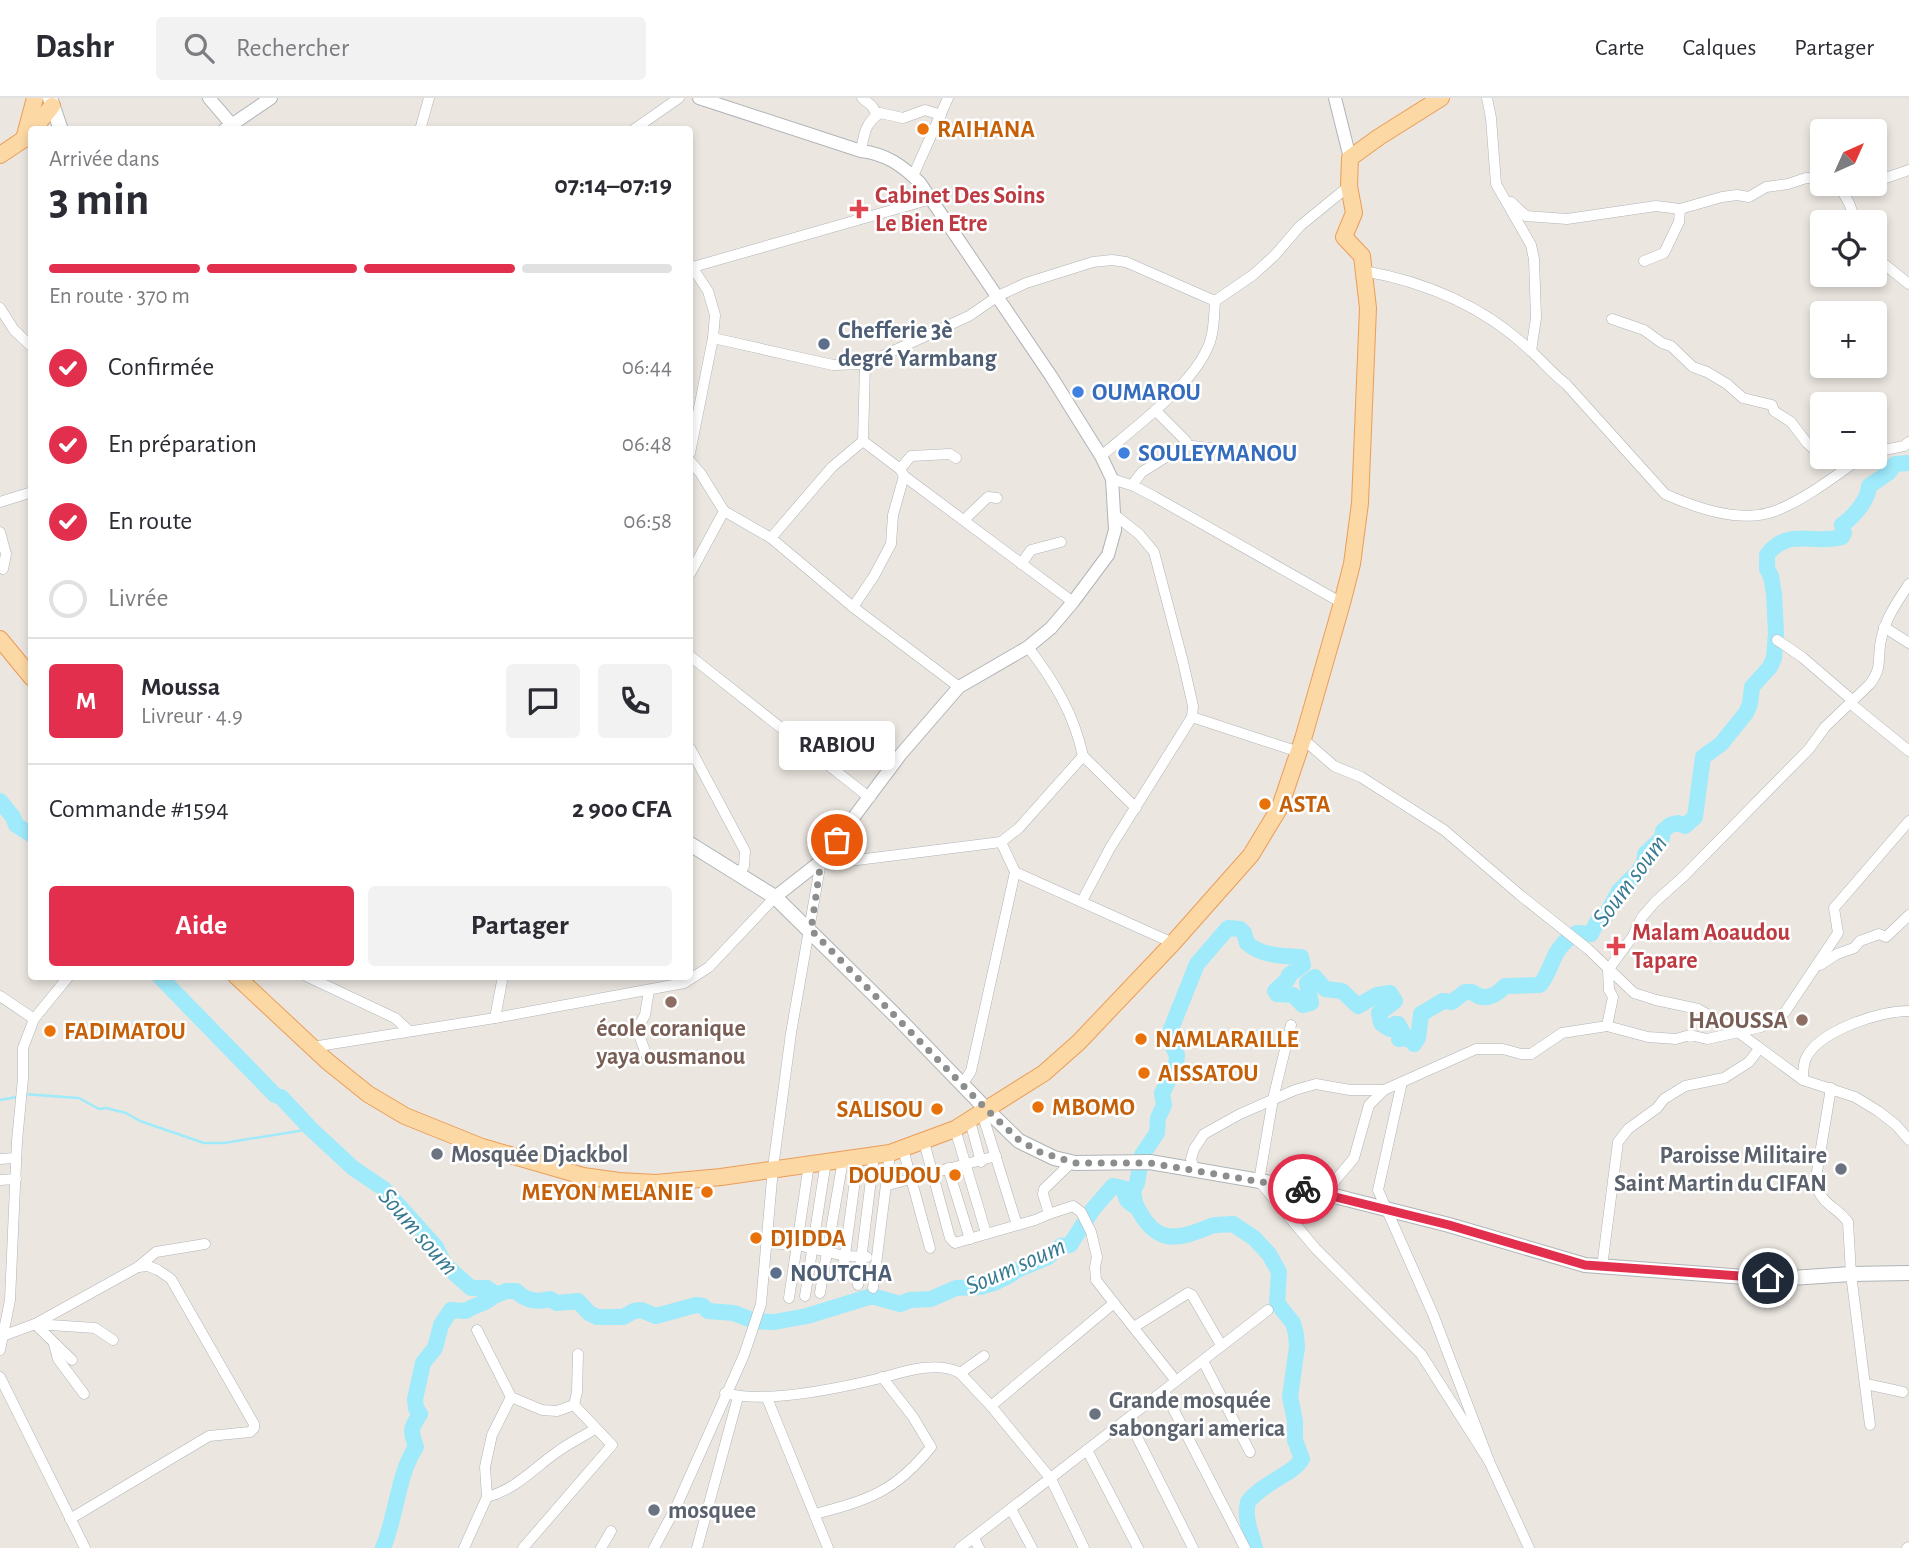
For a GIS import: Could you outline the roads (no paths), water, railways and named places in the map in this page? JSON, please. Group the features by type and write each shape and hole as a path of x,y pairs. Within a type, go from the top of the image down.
{"main road":[{"path":"31,126 35,98"},
{"path":"240,980 312,1047 368,1094 405,1116 482,1147 583,1176 656,1183 874,1155 924,1142 955,1129 1044,1073 1079,1042 1173,943 1251,855 1280,807 1301,746 1352,565 1360,503 1368,308 1362,256 1344,236 1354,213 1349,186 1350,158 1379,136 1441,98"},
{"path":"35,126 51,102"},
{"path":"51,102 60,126"},
{"path":"0,156 28,135"},
{"path":"0,639 28,673"},
{"path":"693,846 775,897 811,930 962,1085 980,1115 1040,1152 1072,1162 1150,1163 1194,1169 1324,1194 1385,1208 1585,1265 1768,1278 1909,1273"}],"street":[{"path":"209,98 229,126"},
{"path":"233,126 271,98"},
{"path":"421,126 429,98"},
{"path":"639,126 679,98"},
{"path":"862,98 872,106 877,115"},
{"path":"913,176 948,98"},
{"path":"1335,98 1350,158"},
{"path":"1488,98 1499,194 1526,216 1567,219 1656,206 1680,209 1737,195 1749,197 1766,187 1810,178"},
{"path":"693,978 709,967 775,897 821,861 901,754 959,687 1028,647 1051,628 1108,555 1116,516 1112,479 1101,456 998,296 913,176 880,153 861,151 708,99"},
{"path":"861,151 866,127 877,115 886,113 903,118 925,110 941,115"},
{"path":"1887,178 1909,170"},
{"path":"1101,456 1155,410 1201,361 1209,346 1215,301 1253,275 1300,226 1349,186"},
{"path":"1505,197 1531,245 1534,260 1536,318 1531,351"},
{"path":"693,265 930,199"},
{"path":"1644,261 1664,253 1679,222 1680,209"},
{"path":"713,338 832,365 865,364 969,316 998,296 1026,283 1093,262 1112,260 1126,262 1215,301"},
{"path":"1887,266 1909,284"},
{"path":"693,269 708,291 715,315 693,438"},
{"path":"1364,271 1394,276 1442,292 1492,319 1566,384 1665,494 1676,499 1726,514 1749,516 1774,512 1843,469"},
{"path":"0,309 14,330 28,343"},
{"path":"1612,319 1644,330 1671,346 1693,367 1727,384 1743,398 1772,405 1774,411 1791,422 1810,446"},
{"path":"771,538 832,467 863,441 865,364"},
{"path":"1155,410 1186,441 1185,444"},
{"path":"863,441 1073,602"},
{"path":"1887,449 1904,446 1909,442"},
{"path":"1132,485 1142,472 1185,444 1217,449"},
{"path":"853,607 891,544 893,515 902,473 911,456 950,454 956,458"},
{"path":"693,465 724,511 771,538 853,607 959,687"},
{"path":"1112,479 1132,485 1342,603"},
{"path":"0,502 28,493"},
{"path":"965,519 988,497 997,498"},
{"path":"693,568 724,511"},
{"path":"1082,901 1110,848 1192,717 1193,706 1154,552 1139,534 1116,516"},
{"path":"0,532 6,554 3,569"},
{"path":"1021,564 1031,550 1061,542"},
{"path":"1607,1026 1613,997 1609,990 1608,970 1654,902 1684,876 1787,769 1809,750 1825,727 1875,676 1880,663 1880,643 1884,627 1909,584"},
{"path":"1884,627 1909,643"},
{"path":"1777,640 1802,657 1909,751"},
{"path":"1028,647 1069,709 1083,756 1136,808"},
{"path":"693,658 870,797"},
{"path":"1192,717 1301,746 1334,766 1361,777 1444,830 1588,949 1634,993 1698,1009 1738,1032 1803,1080 1855,1097 1878,1111 1909,1140"},
{"path":"693,754 745,851 744,866 739,874"},
{"path":"821,861 857,860 1001,842 1019,828 1083,756"},
{"path":"1324,1194 1354,1158 1369,1105 1384,1090 1476,1049 1503,1049 1531,1054 1562,1033 1607,1026 1664,1039 1690,1035 1707,1039 1772,1022 1785,1012 1838,933 1834,908 1909,821"},
{"path":"962,1085 971,1071 1015,872 1001,842"},
{"path":"654,1548 677,1505 744,1355 761,1304 773,1168 791,1033 821,861"},
{"path":"1015,872 1173,943"},
{"path":"1814,969 1837,954 1854,948 1860,941 1879,934 1886,937 1909,915"},
{"path":"0,1350 10,1300 23,1048 34,1019 66,980"},
{"path":"315,980 396,1018 408,1030"},
{"path":"495,1018 502,980"},
{"path":"312,1047 495,1018 690,980"},
{"path":"647,1057 637,1029 645,1015 649,990"},
{"path":"0,996 34,1019"},
{"path":"1803,1080 1804,1060 1825,1038 1890,1011 1909,1011"},
{"path":"1291,1025 1273,1099 1259,1181 1315,1249 1421,1354 1489,1461"},
{"path":"1602,1267 1618,1142 1628,1129 1657,1108 1664,1099 1685,1086 1724,1078 1749,1062 1759,1049"},
{"path":"1402,1082 1378,1190 1433,1314 1489,1461 1529,1548"},
{"path":"1194,1169 1191,1159 1204,1133 1273,1099 1316,1084 1350,1090 1384,1090"},
{"path":"1831,1088 1815,1184 1829,1208 1848,1220 1870,1425"},
{"path":"980,1115 1017,1225"},
{"path":"980,1115 981,1162"},
{"path":"955,1129 986,1233"},
{"path":"924,1142 951,1241 955,1243 1073,1206 1083,1215 1096,1247 1096,1280 1176,1381"},
{"path":"874,1155 910,1179 930,1248"},
{"path":"873,1288 888,1185 874,1155"},
{"path":"820,1293 827,1251 874,1155"},
{"path":"858,1285 874,1155"},
{"path":"842,1278 845,1256 874,1155"},
{"path":"888,1185 996,1156"},
{"path":"0,1159 16,1158"},
{"path":"805,1296 826,1161"},
{"path":"1049,1214 1044,1200 1044,1189 1072,1162"},
{"path":"789,1298 809,1164"},
{"path":"948,1168 970,1239"},
{"path":"0,1180 16,1179"},
{"path":"768,1243 797,1245 845,1256 878,1258"},
{"path":"5,1335 35,1324 138,1267 156,1252 205,1244"},
{"path":"70,1519 209,1436 250,1432 254,1428 171,1279 148,1266 138,1267"},
{"path":"1134,1327 1188,1293 1192,1295 1221,1345"},
{"path":"991,1406 1114,1303"},
{"path":"960,1548 1268,1310"},
{"path":"35,1324 95,1328 113,1340"},
{"path":"35,1324 72,1360"},
{"path":"477,1330 511,1397 542,1410 557,1412 574,1405"},
{"path":"53,1344 58,1359 84,1394"},
{"path":"523,1548 612,1445 574,1405 579,1353"},
{"path":"960,1373 984,1356"},
{"path":"1203,1361 1250,1452"},
{"path":"725,1393 738,1397 767,1398 882,1377 907,1369 949,1368 960,1373 991,1406 1051,1479 1084,1548"},
{"path":"0,1377 85,1548"},
{"path":"815,1514 866,1500 888,1489 931,1447 914,1418 882,1377"},
{"path":"1866,1384 1903,1392"},
{"path":"1164,1391 1245,1548"},
{"path":"464,1548 487,1497 485,1467 492,1435 511,1397"},
{"path":"698,1548 738,1397"},
{"path":"767,1398 828,1548"},
{"path":"1128,1419 1193,1548"},
{"path":"487,1497 498,1494 523,1479 559,1450 595,1429"},
{"path":"1087,1450 1138,1548"},
{"path":"1011,1509 1032,1548"},
{"path":"601,1548 611,1531"},
{"path":"974,1538 979,1548"}],"waterway":[{"name":"Soum soum","path":"163,980 275,1095 281,1097 353,1168 384,1189 436,1247 444,1264 471,1288 487,1288 497,1295 516,1291 527,1299 536,1301 578,1301 597,1317 623,1317 641,1310 656,1316 696,1305 703,1306 708,1311 734,1313 754,1321 774,1322 807,1316 872,1296 900,1304 910,1300 931,1299 956,1288 980,1287 994,1283 1048,1257 1061,1246 1070,1245 1093,1209 1113,1186 1123,1188 1127,1200 1133,1205 1135,1203 1133,1191 1142,1155 1157,1133 1158,1118 1164,1105 1162,1093 1176,1066 1177,1055 1169,1040 1171,1029 1197,964 1228,928 1240,929 1247,943 1259,951 1301,957 1303,965 1289,975 1275,991 1277,994 1293,995 1303,1005 1311,1003 1307,983 1315,977 1325,989 1342,991 1358,1006 1377,995 1390,993 1395,1001 1379,1013 1381,1023 1390,1029 1398,1024 1402,1031 1399,1039 1410,1038 1414,1044 1418,1038 1421,1014 1443,1001 1452,1002 1465,992 1485,997 1498,993 1505,986 1540,985 1562,945 1577,933 1591,934 1598,920 1606,915 1619,891 1638,872 1644,863 1645,854 1662,838 1663,831 1678,823 1685,826 1695,817 1703,757 1721,744 1746,713 1752,687 1770,667 1774,658 1774,594 1767,569 1767,555 1775,547 1792,539 1842,537 1842,525 1859,508 1869,486 1888,473 1895,464 1909,463"},
{"name":"Soum soum","path":"0,801 16,825 28,832"},
{"path":"23,1094 79,1098 99,1109 126,1113 140,1121 204,1143 224,1143 311,1129"},
{"path":"0,1100 17,1097"},
{"path":"1135,1203 1150,1226 1166,1236 1176,1237 1211,1226 1233,1224 1254,1238 1269,1254 1279,1272 1277,1303 1293,1323 1296,1334 1297,1347 1290,1397 1295,1421 1295,1440 1302,1459 1293,1469 1261,1489 1248,1502 1247,1520 1255,1548"},
{"path":"383,1548 401,1482 416,1447 412,1430 420,1414 415,1399 423,1363 435,1348 441,1325 451,1310 466,1311 495,1294"}],"place":[{"name":"RAIHANA","path":"923,129"},
{"name":"Cabinet Des Soins Le Bien Etre","path":"859,209"},
{"name":"Chefferie 3è degré Yarmbang","path":"824,344"},
{"name":"OUMAROU","path":"1078,392"},
{"name":"SOULEYMANOU","path":"1124,453"},
{"name":"ASTA","path":"1265,804"},
{"name":"RABIOU","path":"837,840"},
{"name":"Malam Aoaudou Tapare","path":"1616,946"},
{"name":"école coranique yaya ousmanou","path":"671,1002"},
{"name":"HAOUSSA","path":"1802,1020"},
{"name":"FADIMATOU","path":"50,1031"},
{"name":"NAMLARAILLE","path":"1141,1039"},
{"name":"AISSATOU","path":"1144,1073"},
{"name":"MBOMO","path":"1038,1107"},
{"name":"SALISOU","path":"937,1109"},
{"name":"Mosquée Djackbol","path":"437,1154"},
{"name":"Paroisse Militaire Saint Martin du CIFAN","path":"1841,1169"},
{"name":"DOUDOU","path":"955,1175"},
{"name":"MEYON MELANIE","path":"707,1192"},
{"name":"DJIDDA","path":"756,1238"},
{"name":"NOUTCHA","path":"776,1273"},
{"name":"Grande mosquée sabongari america","path":"1095,1414"},
{"name":"mosquee","path":"654,1510"}]}
